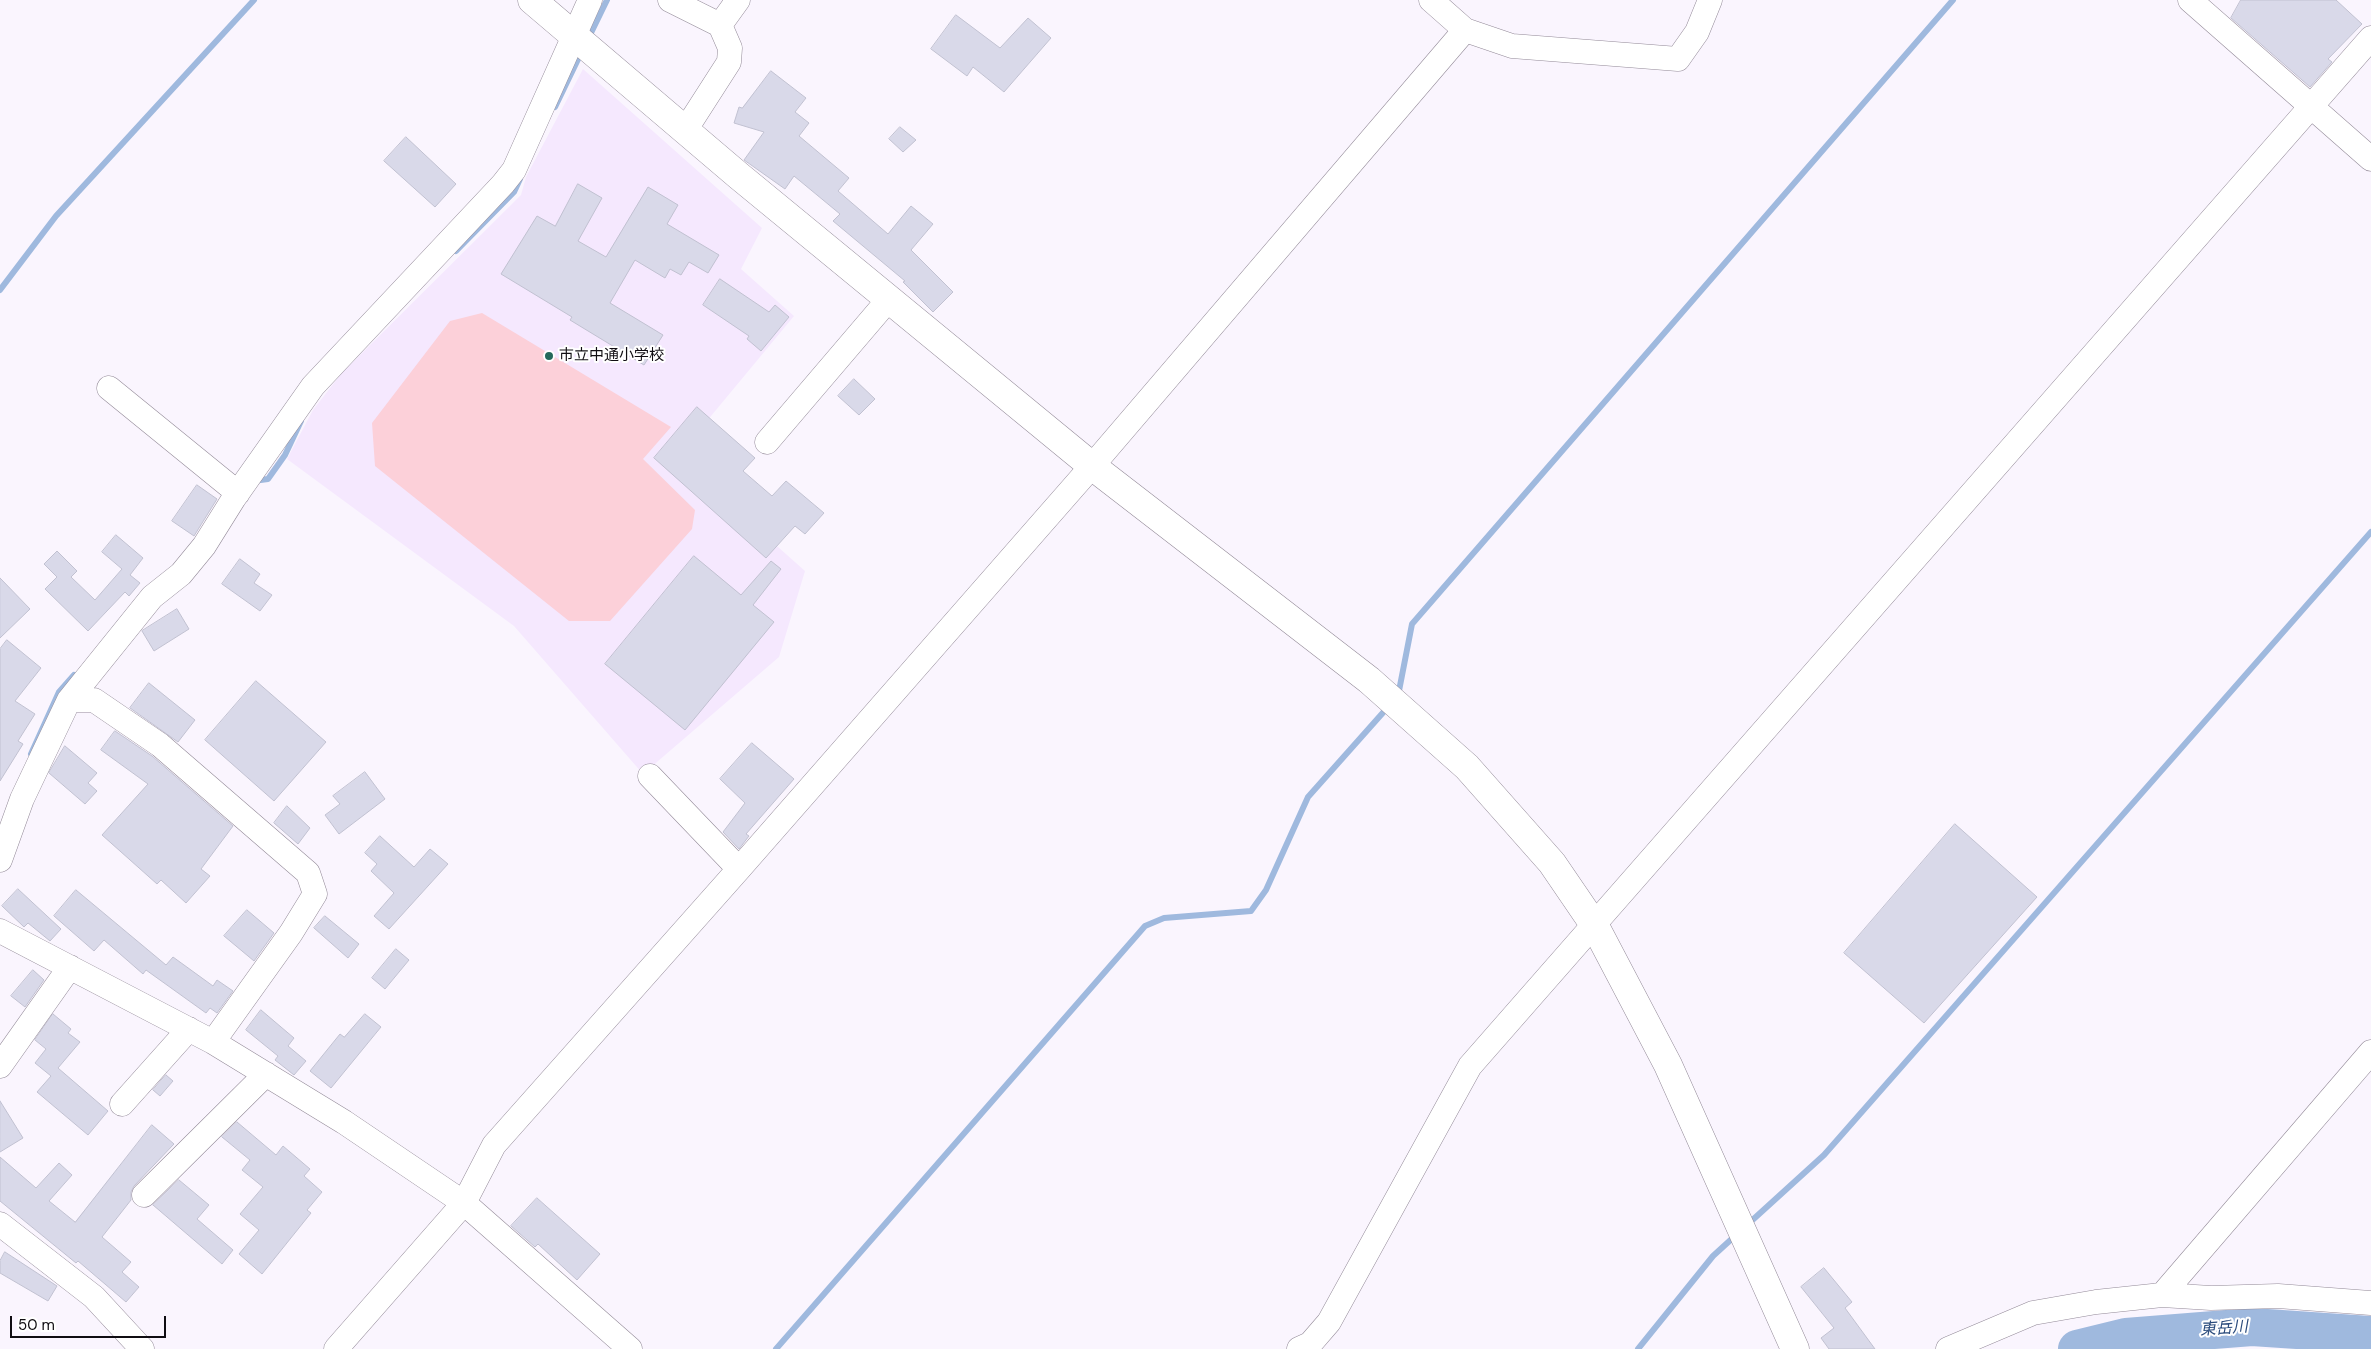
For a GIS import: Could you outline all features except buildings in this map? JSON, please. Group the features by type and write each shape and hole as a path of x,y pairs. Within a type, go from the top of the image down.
{"street":[{"path":"532,0 1092,466 1369,680 1467,767 1552,863 1595,926 1668,1065 1795,1349"},
{"path":"0,860 22,799 69,700 152,597 181,574 204,546 238,493 313,386 509,177 514,170 572,35 590,0"},
{"path":"670,0 720,25 730,48 729,62 686,129"},
{"path":"720,25 738,0"},
{"path":"1431,0 1465,30 1512,46 1678,59 1697,32 1710,0"},
{"path":"2190,0 2371,159"},
{"path":"336,1349 464,1203 494,1145 740,869 1092,466 1465,30"},
{"path":"1299,1349 1310,1344 1329,1322 1470,1066 1595,926 2371,38"},
{"path":"767,442 889,299"},
{"path":"109,388 238,493"},
{"path":"69,700 94,700 160,745 308,873 315,894 291,933 213,1042"},
{"path":"650,776 740,869"},
{"path":"0,931 213,1042 344,1122 464,1203 630,1349"},
{"path":"0,1066 70,967"},
{"path":"122,1104 189,1029"},
{"path":"2162,1295 2371,1052"},
{"path":"144,1195 266,1074"},
{"path":"0,1224 94,1297 142,1349"},
{"path":"1948,1349 2033,1312 2096,1302 2162,1295 2211,1298 2278,1296 2371,1303"}],"shaded area":[{"path":"583,69 762,228 741,269 794,316 677,457 805,571 779,657 643,774 514,626 287,459 313,410 341,374 521,195 526,177"},
{"path":"482,313 671,427 643,459 695,510 692,529 610,621 569,621 375,466 372,423 450,321"}],"waterway":[{"path":"0,290 56,216 254,0"},
{"path":"588,39 607,0"},
{"path":"1398,696 1412,624 1953,0"},
{"path":"555,107 582,51"},
{"path":"456,251 514,192 520,179"},
{"path":"253,481 268,479 285,455 301,421"},
{"path":"1747,1225 1824,1155 2371,532"},
{"path":"31,754 59,692 74,675"},
{"path":"776,1349 1145,926 1164,918 1251,911 1266,890 1308,797 1388,707"},
{"path":"1638,1349 1713,1256 1736,1235"},
{"name":"東岳川","path":"2077,1349 2126,1337 2252,1327 2371,1335"}],"place":[{"name":"市立中通小学校","path":"549,356"}]}
